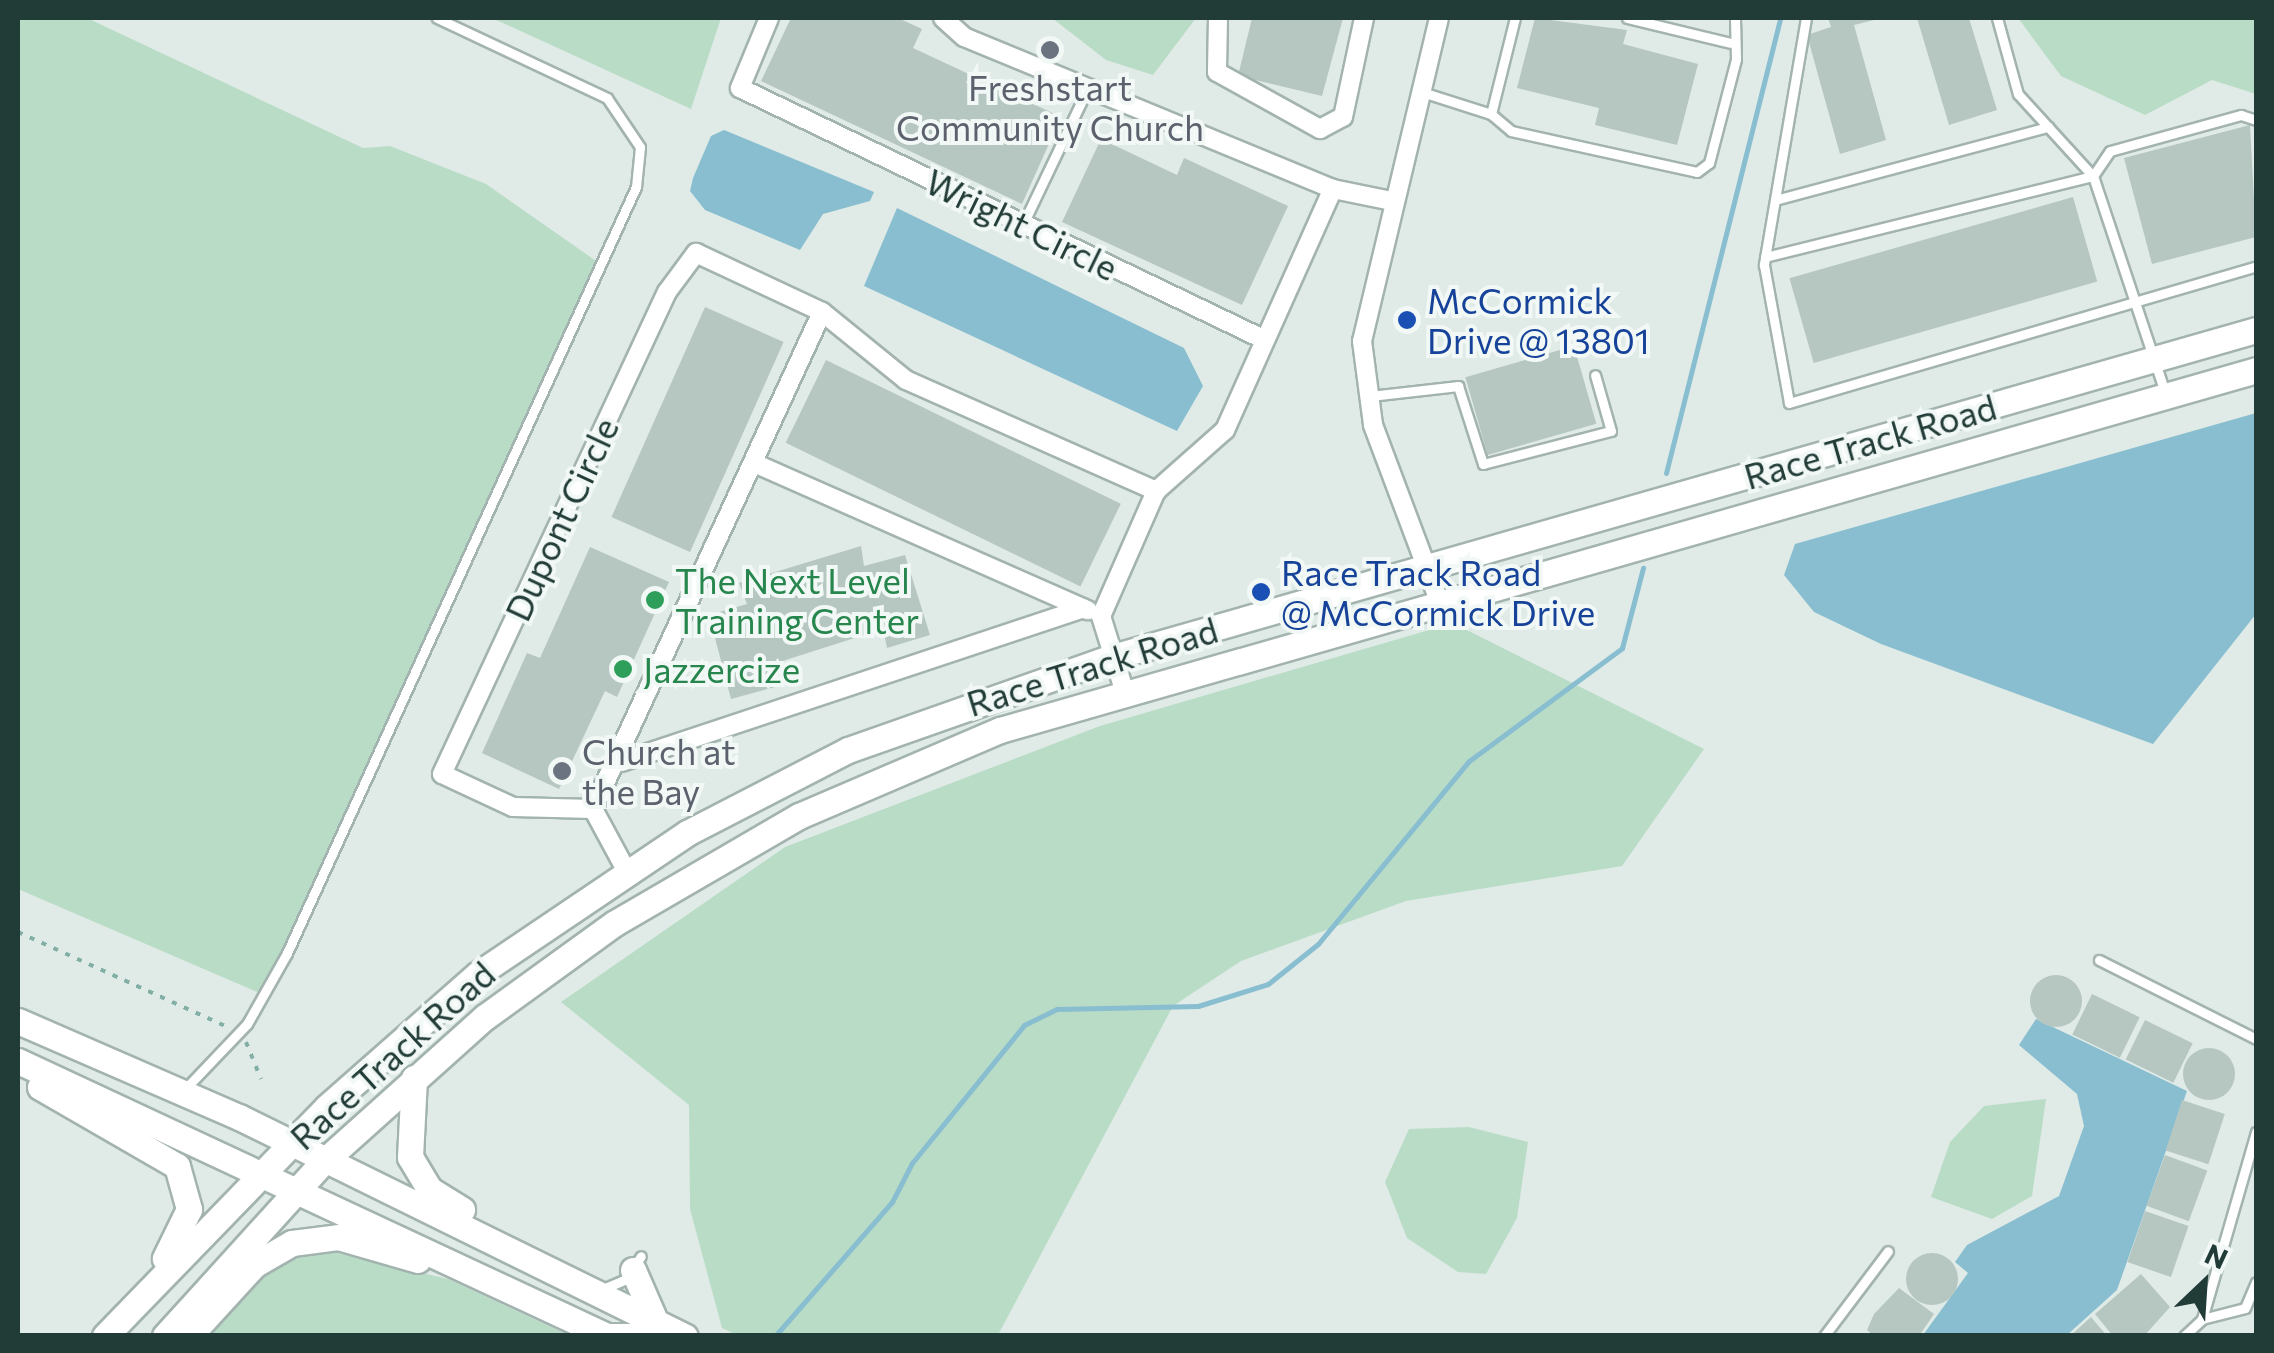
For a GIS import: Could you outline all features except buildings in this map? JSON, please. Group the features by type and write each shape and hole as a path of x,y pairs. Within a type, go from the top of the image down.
{"main road":[{"name":"Race Track Road","path":"104,1336 291,1143 478,974 626,870 848,750 1109,658 2256,330"},
{"name":"Race Track Road","path":"165,1336 322,1163 414,1078 571,953 727,854 1000,730 2256,370"},
{"path":"18,1021 182,1092 291,1143 322,1163 594,1289"},
{"path":"18,1061 302,1187 446,1263 595,1334 652,1329 685,1336"},
{"path":"18,1076 155,1147 183,1178 187,1219 141,1296"},
{"path":"414,1078 406,1139 429,1189 594,1289 652,1329"},
{"path":"189,1336 254,1265 292,1243 338,1237 446,1263"},
{"path":"637,1263 638,1297 652,1329"}],"street":[{"name":"Wright Circle","path":"769,18 740,88 1265,340"},
{"path":"943,18 964,37 1332,189 1392,201"},
{"path":"1218,18 1218,72 1320,129 1343,117 1364,18"},
{"path":"1440,18 1392,201 1362,341 1368,397 1440,603"},
{"path":"1125,693 1109,658 1101,616 1156,491 1225,430 1332,189"},
{"name":"Dupont Circle","path":"593,809 514,807 442,774 667,292 696,253 822,312 906,380 1156,491"},
{"path":"626,870 593,809 621,762 822,312"},
{"path":"754,463 1101,616"},
{"path":"621,762 1083,608"}],"lane":[{"path":"182,1092 236,1034 286,952 636,187 640,148 606,98 437,18"},
{"path":"1491,114 1515,18"},
{"path":"1627,18 1730,43"},
{"path":"1420,92 1491,114 1511,132 1696,172 1709,162 1736,58 1730,43 1735,18"},
{"path":"1806,18 1765,257 1789,403 2256,266"},
{"path":"1996,18 2018,94 2093,176 2129,303 2167,396"},
{"path":"1023,224 1088,88"},
{"path":"1765,257 2093,176 2110,151 2241,114 2256,120"},
{"path":"1775,200 2048,127"},
{"path":"1368,397 1458,386 1484,464 1611,430 1595,376"},
{"path":"2099,960 2256,1039"},
{"path":"2202,1319 2256,1132"},
{"path":"1824,1336 1888,1252"},
{"path":"595,1334 594,1289 637,1263"},
{"path":"2184,1336 2202,1319 2246,1308 2256,1282"}],"path":[{"path":"18,932 236,1034 262,1064 262,1079"}],"green space":[{"path":"18,18 87,18 363,148 390,146 486,184 599,263 269,997 18,889"},
{"path":"492,18 721,18 691,109"},
{"path":"1052,18 1196,18 1153,75 1106,60"},
{"path":"2018,18 2256,18 2256,94 2212,80 2145,115 2061,76"},
{"path":"1453,623 1704,749 1622,866 1406,901 1241,961 1173,1006 998,1335 739,1336 722,1328 690,1209 689,1105 561,1002 785,847 1100,726"},
{"path":"2046,1099 2032,1196 1992,1219 1931,1197 1950,1142 1984,1106"},
{"path":"1469,1127 1528,1142 1517,1218 1486,1274 1458,1272 1407,1238 1385,1182 1409,1129"},
{"path":"320,1249 448,1279 568,1335 208,1336 263,1271"}],"water":[{"path":"724,130 874,192 870,201 823,214 800,250 705,210 690,191 693,178 711,136"},
{"path":"897,208 1184,348 1203,386 1177,431 864,286"},
{"path":"2256,413 2256,614 2153,744 1881,644 1814,612 1784,575 1795,544"},
{"path":"2036,1019 2187,1091 2117,1290 2067,1335 1923,1335 1968,1273 1955,1262 1967,1245 2059,1196 2084,1126 2077,1094 2019,1045"}],"waterway":[{"path":"1666,473 1780,18"},
{"path":"775,1336 892,1202 912,1163 1024,1025 1057,1009 1198,1006 1268,984 1318,944 1469,761 1622,648 1643,568"}],"place":[{"name":"Freshstart Community Church","path":"1050,50"},
{"name":"McCormick Drive @ 13801","path":"1407,320"},
{"name":"Race Track Road @ McCormick Drive","path":"1261,592"},
{"name":"The Next Level Training Center","path":"655,600"},
{"name":"Jazzercize","path":"623,669"},
{"name":"Church at the Bay","path":"562,771"}]}
